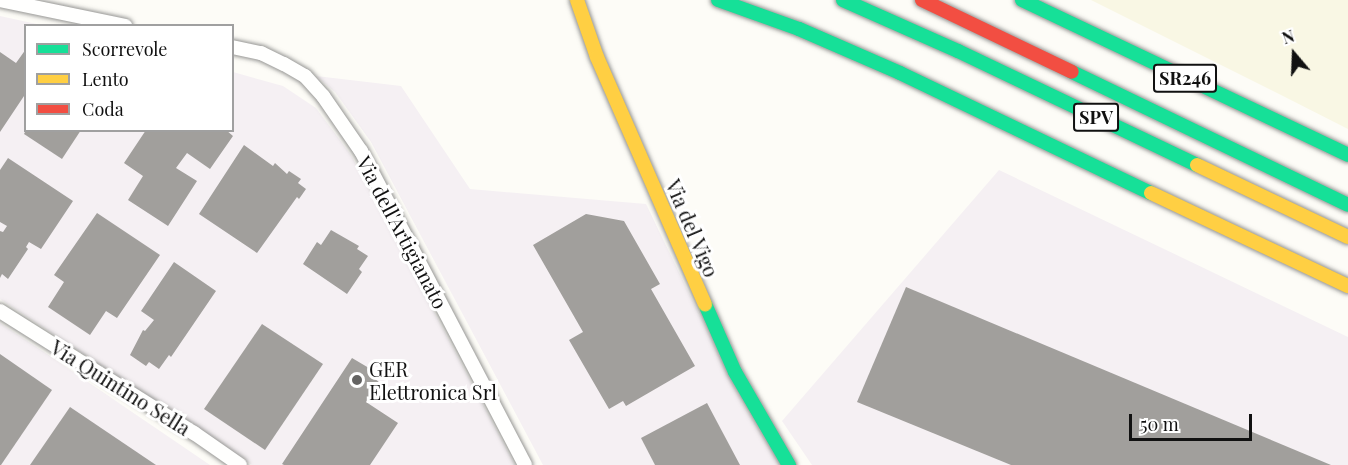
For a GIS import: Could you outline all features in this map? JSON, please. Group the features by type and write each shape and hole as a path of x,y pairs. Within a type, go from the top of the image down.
{"main road":[{"name":"Via del Vigo","path":"577,0 597,57 735,372 789,465"},
{"path":"718,0 799,29 900,73 1348,286"},
{"name":"SPV","path":"843,0 958,51 1348,237"},
{"name":"SPV","path":"922,0 1348,205"},
{"name":"SR246","path":"1022,0 1348,155"}],"street":[{"path":"0,0 115,24"},
{"name":"Via dell'Artigianato","path":"234,48 261,53 284,64 305,76 323,96 361,151 525,465"},
{"name":"Via Quintino Sella","path":"0,311 194,432 240,465"}],"shaded area":[{"path":"1091,0 1348,0 1348,129 1281,95"},
{"path":"0,16 36,24 24,24 24,132 234,132 234,72 283,86 316,108 351,155 515,465 252,465 0,299"},
{"path":"316,76 401,86 470,189 646,204 743,405 782,465 543,465 371,142 335,92"},
{"path":"999,170 1348,337 1348,465 812,465 782,421"},
{"path":"0,323 41,350 210,465 0,465"}],"building":[{"path":"0,52 16,63 24,52 24,96 0,132"},
{"path":"25,132 80,132 62,159 24,134"},
{"path":"145,132 228,132 233,136 210,169 187,153 176,168 197,181 168,226 128,200 143,176 124,163"},
{"path":"244,145 273,166 275,163 287,174 289,171 301,179 298,183 306,189 299,199 297,197 257,253 199,214"},
{"path":"8,158 73,201 41,249 29,242 26,247 28,249 8,279 2,274 0,278 0,231 3,232 7,226 0,222 0,170"},
{"path":"97,213 160,255 117,318 106,311 90,335 48,307 64,282 54,275"},
{"path":"586,214 624,221 660,284 651,289 695,366 626,406 623,401 609,409 569,340 583,332 533,245"},
{"path":"331,230 359,246 357,249 368,256 359,269 362,272 347,294 303,264 317,242 321,245"},
{"path":"174,262 216,291 171,357 169,355 159,369 149,362 146,366 130,355 143,330 145,331 154,320 141,311"},
{"path":"906,287 1331,465 1011,465 857,402"},
{"path":"262,324 323,364 265,450 204,409"},
{"path":"0,354 52,390 1,465 0,465"},
{"path":"352,358 374,371 371,376 379,382 366,402 398,423 370,465 282,464"},
{"path":"707,403 740,465 655,465 641,438"},
{"path":"70,407 156,465 30,465"}],"traffic: fast":[{"path":"718,0 799,29 900,73 1151,193"},
{"path":"843,0 958,51 1197,165"},
{"path":"1022,0 1348,155"},
{"path":"1072,72 1348,205"},
{"path":"705,304 735,372 789,465"}],"traffic: slow":[{"path":"577,0 597,57 705,304"},
{"path":"1197,165 1348,237"},
{"path":"1151,193 1348,286"}],"traffic: jam":[{"path":"922,0 1072,72"}],"place":[{"name":"GER Elettronica Srl","path":"357,380"}]}
